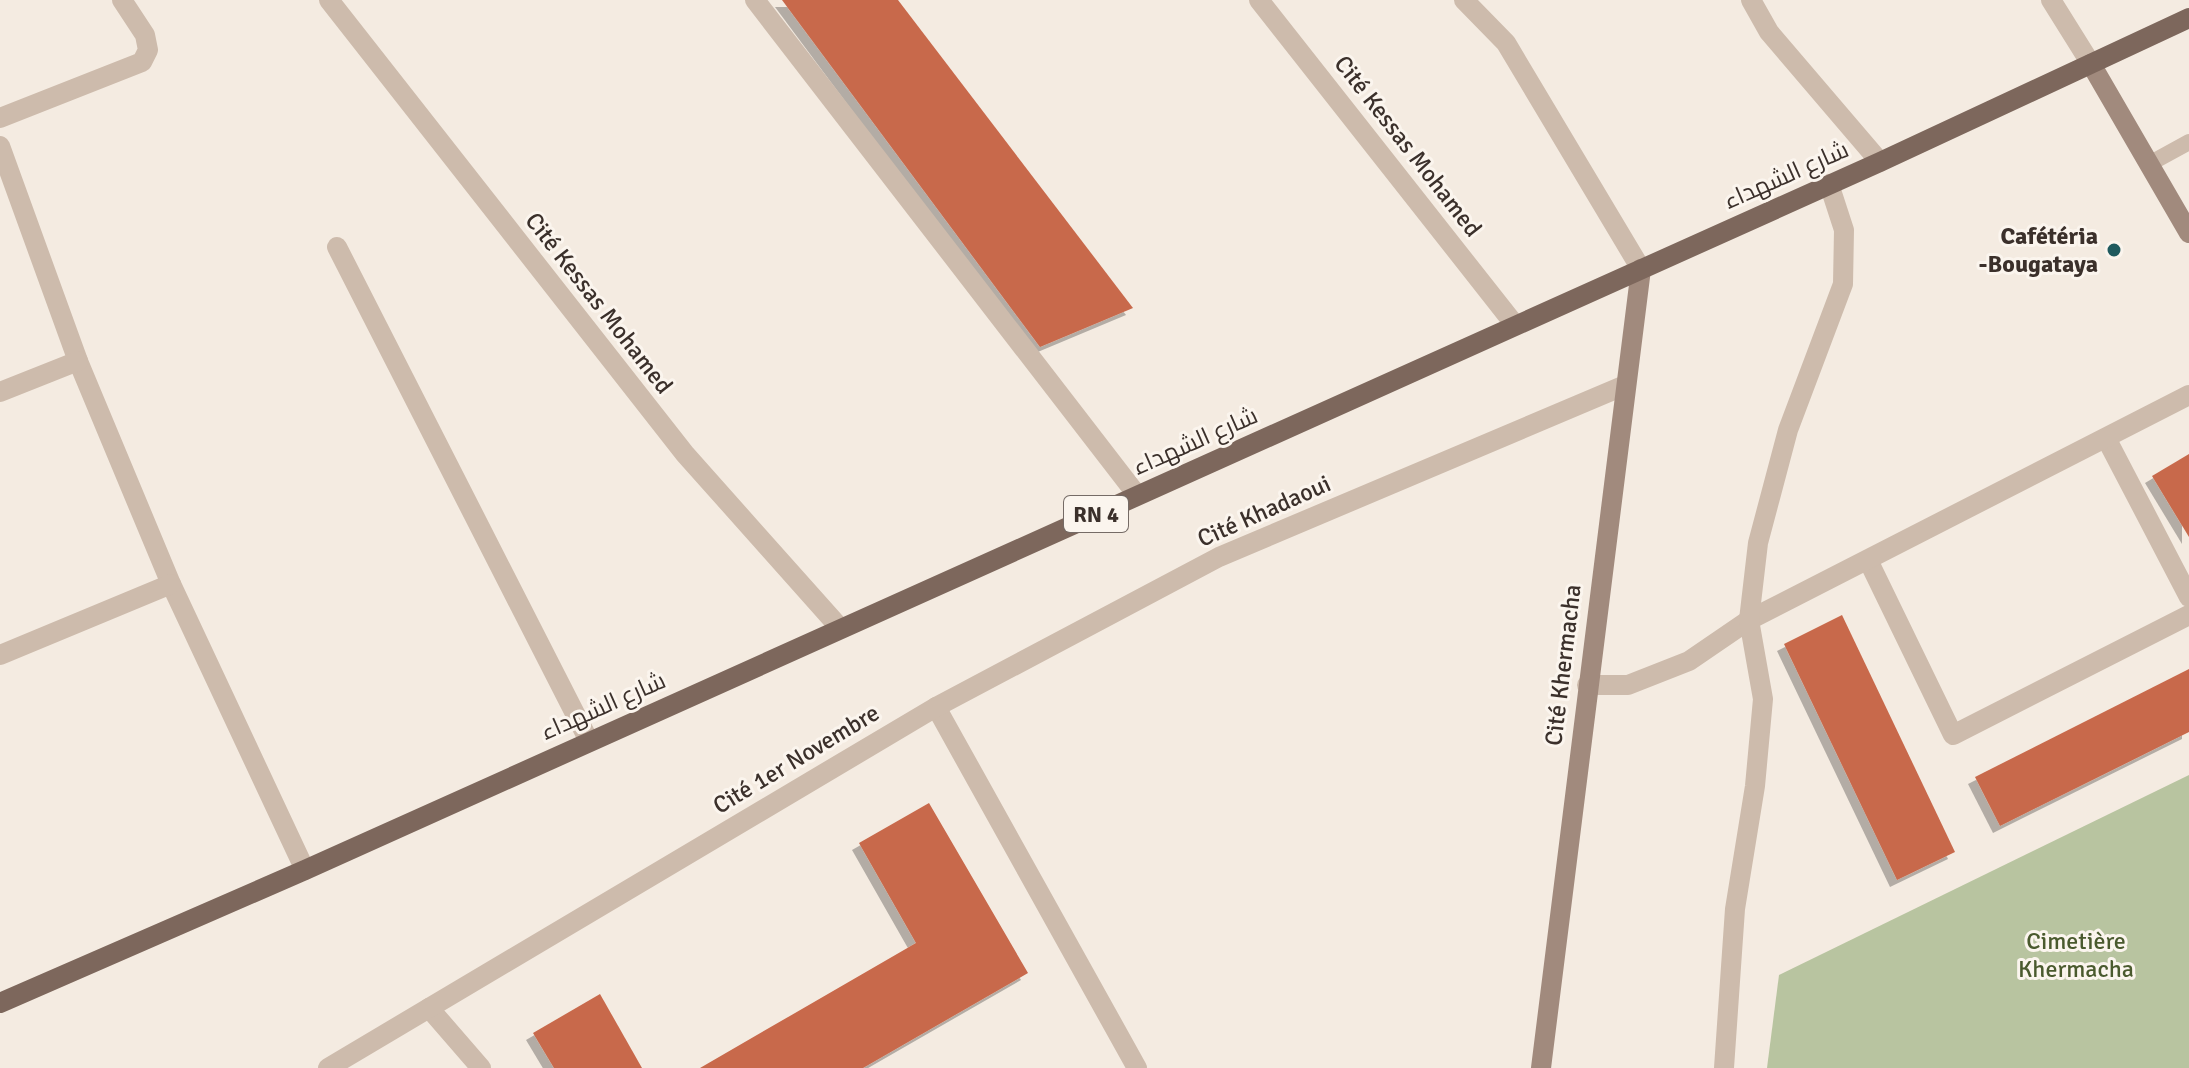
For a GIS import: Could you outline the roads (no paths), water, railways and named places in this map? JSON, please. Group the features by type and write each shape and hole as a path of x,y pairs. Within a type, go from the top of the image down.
{"main road":[{"name":"شارع الشهداء","path":"0,1003 305,870 1880,162 2189,18"}],"street":[{"path":"0,118 142,62 148,50 145,35 122,0"},
{"name":"Cité Kessas Mohamed","path":"329,0 685,454 840,628"},
{"path":"755,0 1137,495"},
{"name":"Cité Kessas Mohamed","path":"1259,0 1515,325"},
{"path":"1464,0 1506,43 1641,269"},
{"path":"1751,0 1769,32 1880,162"},
{"path":"2051,0 2189,233"},
{"path":"0,146 78,361 171,584 305,870"},
{"path":"1724,1068 1735,909 1755,786 1763,699 1749,620 1758,543 1788,430 1843,284 1844,230 1829,184"},
{"path":"337,247 589,741"},
{"name":"Cité Khermacha","path":"1541,1068 1623,386 1641,269"},
{"path":"0,392 78,361"},
{"name":"Cité Khadaoui","path":"936,707 1219,557 1623,386"},
{"path":"1587,685 1628,685 1689,661 1749,620 2189,395"},
{"path":"2106,438 2189,597"},
{"path":"1868,560 1953,735 2189,615"},
{"path":"0,655 171,584"},
{"path":"936,707 1137,1068"},
{"name":"Cité 1er Novembre","path":"328,1068 936,707"},
{"path":"429,1008 481,1068"}],"lane":[{"path":"2149,164 2189,142"}],"place":[{"name":"Cafétéria -Bougataya","path":"2114,250"}],"park label":[{"name":"Cimetière Khermacha","path":"2076,955"}]}
